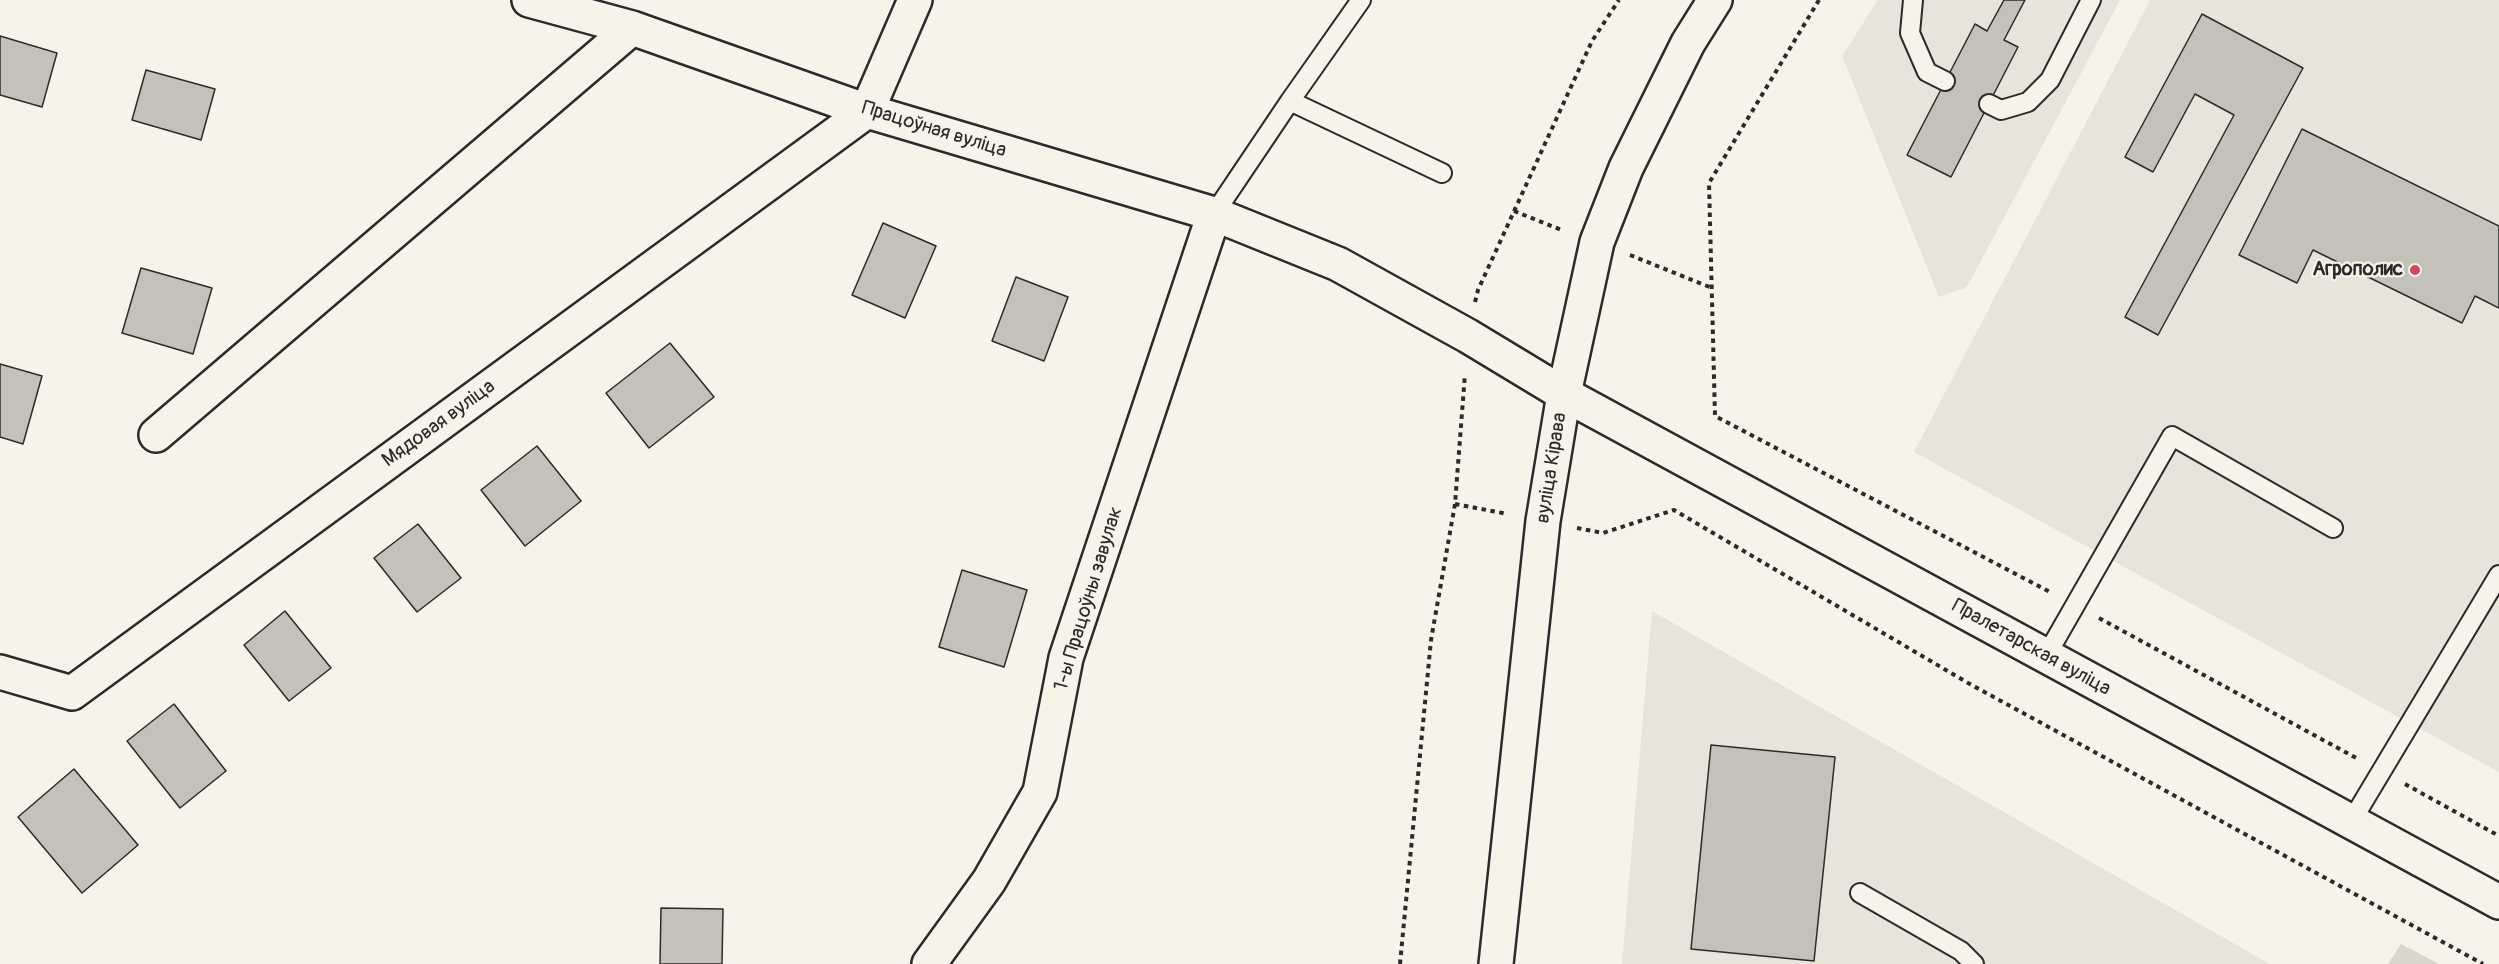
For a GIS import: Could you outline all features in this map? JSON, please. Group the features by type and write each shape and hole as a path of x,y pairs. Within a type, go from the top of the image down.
{"street":[{"name":"Працоўная вуліца","path":"529,0 632,28 867,111 1214,214 1338,264 1468,336"},
{"path":"867,111 915,0"},
{"name":"вуліца Кірава","path":"1496,964 1542,532 1564,394 1601,232 1626,168 1688,43 1715,0"},
{"path":"156,435 632,28"},
{"name":"Мядовая вуліца","path":"0,672 72,693 867,111"},
{"name":"1-ы Працоўны завулак","path":"929,964 989,882 1040,792 1066,658 1214,214"},
{"name":"Пралетарская вуліца","path":"1468,336 1564,394 2499,902"}],"lane":[{"path":"1214,214 1361,0"},
{"path":"1913,0 1910,33 1927,72 1945,81"},
{"path":"1989,104 2001,110 2028,102 2050,80 2091,0"},
{"path":"1290,101 1442,173"},
{"path":"2046,656 2172,436 2333,528"},
{"path":"2351,822 2499,575"},
{"path":"1860,893 1961,951 1974,964"}],"path":[{"path":"1400,964 1431,640 1455,504 1468,336 1478,290 1592,41 1619,0"},
{"path":"1819,0 1709,183 1715,416 2075,605 2499,836"},
{"path":"1514,211 1550,226"},
{"path":"1641,259 1712,288"},
{"path":"1603,533 1674,510 1968,683 2482,964"}],"shaded area":[{"path":"1878,0 2120,0 1967,287 1939,297 1842,56"},
{"path":"2150,0 2499,0 2499,772 1914,452"},
{"path":"1652,611 2270,964 1622,964"},
{"path":"2401,944 2439,964 2388,964"}],"building":[{"path":"2004,0 2025,0 2004,40 2018,47 1951,177 1907,155 1975,24 1987,31"},
{"path":"2202,14 2303,68 2158,335 2125,317 2234,115 2195,94 2153,172 2125,157"},
{"path":"0,36 57,53 42,107 0,95"},
{"path":"146,70 215,89 201,140 132,120"},
{"path":"2302,129 2499,226 2499,308 2475,296 2462,323 2313,250 2297,283 2239,255"},
{"path":"883,223 936,246 905,318 852,295"},
{"path":"141,268 212,288 193,354 122,333"},
{"path":"1016,277 1068,297 1044,361 992,341"},
{"path":"670,343 714,397 649,448 606,393"},
{"path":"0,364 42,376 23,444 0,437"},
{"path":"537,446 581,501 525,546 481,490"},
{"path":"418,524 461,578 417,612 374,558"},
{"path":"962,570 1027,590 1004,667 939,647"},
{"path":"285,611 331,668 289,701 244,645"},
{"path":"174,704 226,771 180,808 127,741"},
{"path":"1711,745 1835,757 1814,961 1691,949"},
{"path":"74,769 138,845 82,893 18,817"},
{"path":"661,908 723,909 722,964 660,964"}],"place":[{"name":"Агрополис","path":"2415,270"}]}
